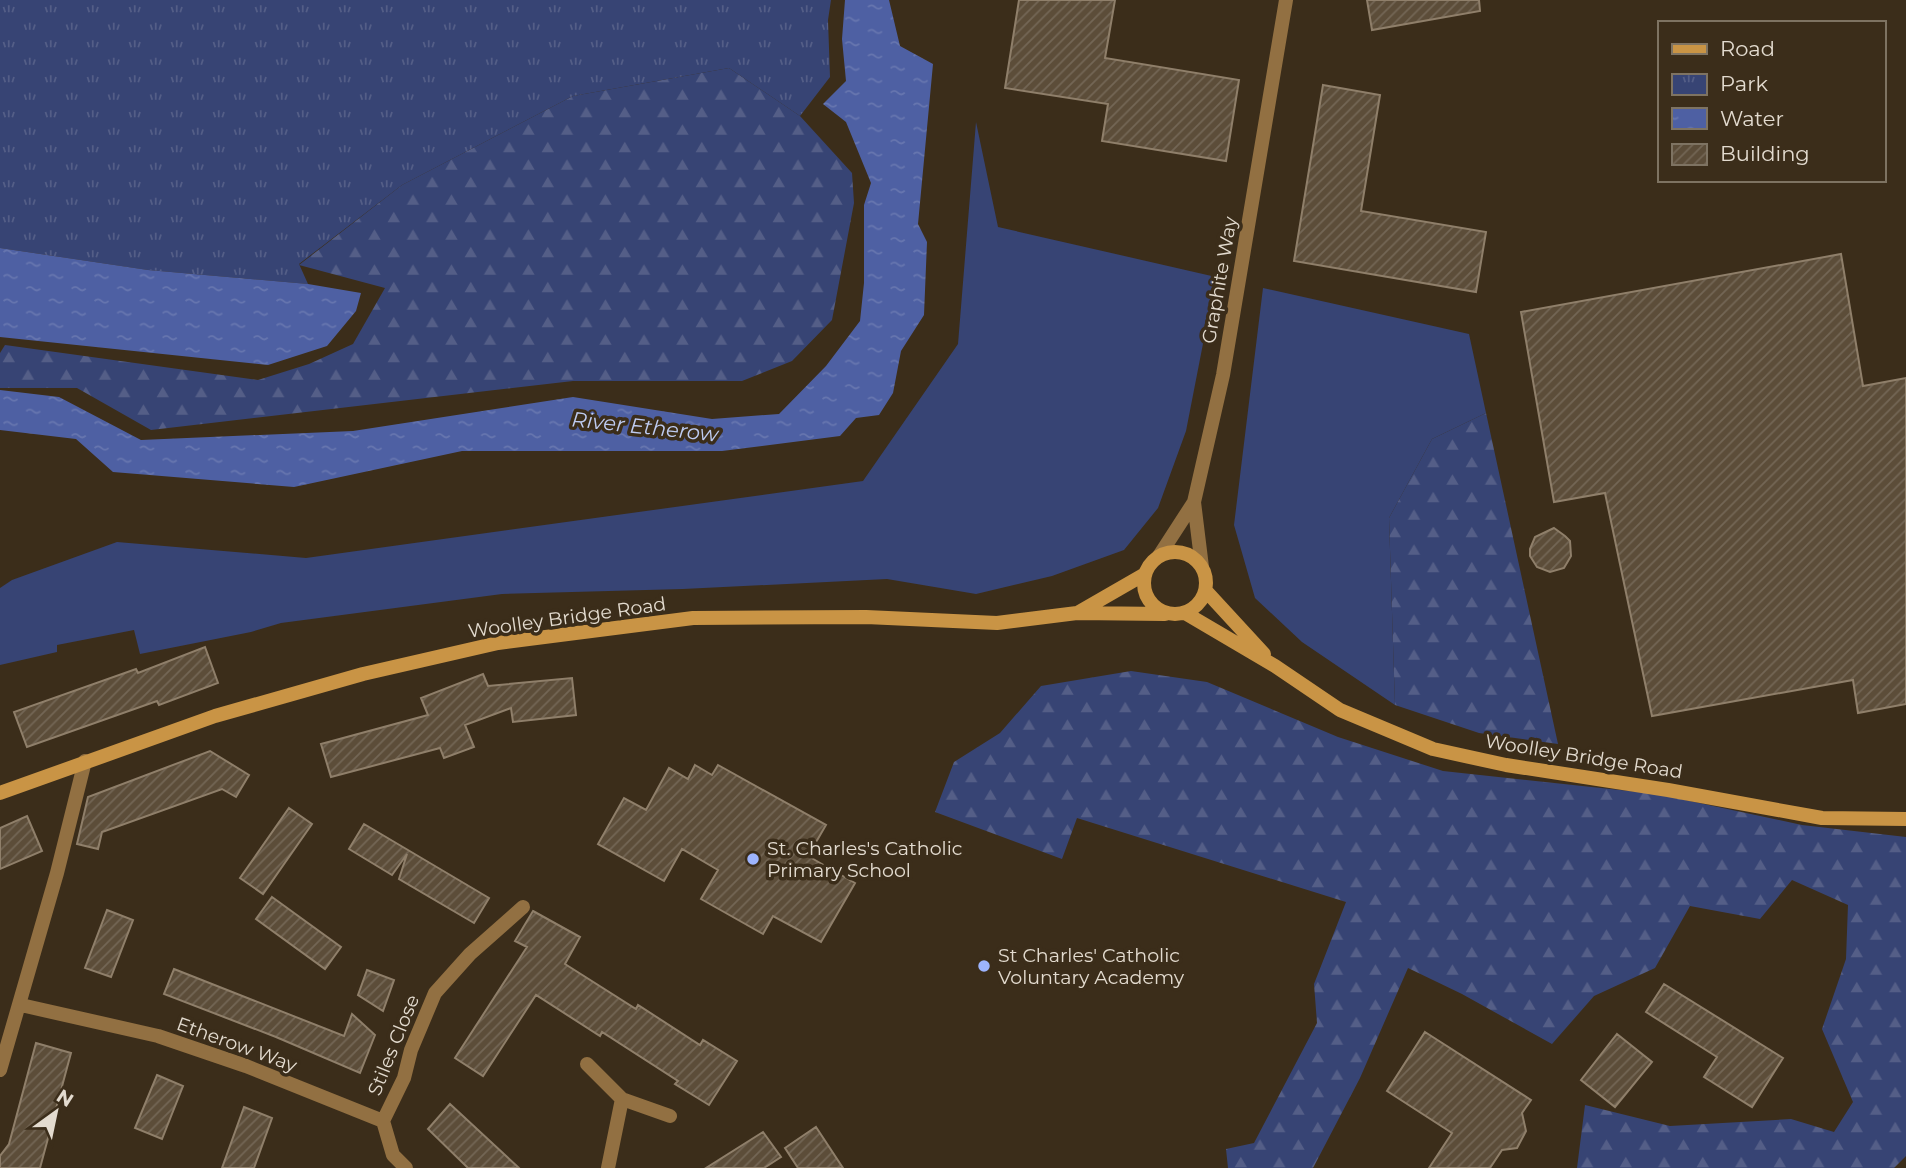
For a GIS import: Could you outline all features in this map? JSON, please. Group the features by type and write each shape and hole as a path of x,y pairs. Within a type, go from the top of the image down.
{"street":[{"name":"Graphite Way","path":"1159,556 1194,502 1223,374 1286,0"},
{"path":"1194,502 1206,591 1197,606 1185,613 1165,614 1148,600 1143,585 1145,574 1150,564 1159,556 1170,552 1185,554 1195,559 1202,567"},
{"name":"Woolley Bridge Road","path":"1077,613 1145,574"},
{"name":"Woolley Bridge Road","path":"1206,591 1275,666"},
{"name":"Woolley Bridge Road","path":"0,793 215,716 363,674 498,643 693,618 866,617 997,623 1077,613 1165,614"},
{"name":"Woolley Bridge Road","path":"1185,613 1275,666 1340,710 1433,749 1506,765 1668,790 1822,818 1906,819"},
{"path":"0,1070 21,1005 85,761"},
{"name":"Stiles Close","path":"383,1121 404,1078 411,1050 435,993 470,954 523,907"},
{"name":"Etherow Way","path":"21,1005 158,1035 246,1066 383,1121"},
{"path":"587,1064 622,1100 670,1116"},
{"path":"608,1168 622,1100"},
{"path":"383,1121 393,1154 406,1168"}],"green space":[{"path":"0,0 831,0 828,20 830,77 800,116 729,68 573,96 402,185 299,264 308,284 148,270 0,248"},
{"path":"729,68 800,116 852,173 854,203 832,320 792,361 742,381 573,381 151,430 77,388 0,388 0,353 5,345 258,380 309,364 353,344 385,288 299,265 402,185 573,96"},
{"path":"976,122 998,227 1216,277 1186,431 1158,508 1124,550 1052,576 976,594 887,579 502,594 281,623 251,632 140,654 134,630 57,645 57,652 0,665 0,588 12,580 117,542 306,558 863,481 958,344"},
{"path":"1263,288 1469,334 1486,413 1432,439 1389,518 1395,705 1302,642 1255,598 1234,525"},
{"path":"1486,413 1558,744 1479,733 1395,705 1389,518 1432,439"},
{"path":"1131,671 1207,682 1338,737 1443,771 1657,794 1802,825 1906,837 1906,1156 1894,1168 1577,1168 1585,1105 1670,1126 1791,1119 1834,1132 1853,1102 1822,1029 1846,959 1848,905 1792,880 1760,919 1690,906 1655,968 1594,996 1552,1044 1462,994 1408,968 1360,1078 1313,1168 1228,1168 1226,1149 1254,1143 1317,1023 1314,984 1346,902 1077,818 1062,859 935,812 954,762 1000,733 1041,686"}],"water":[{"name":"River Etherow","path":"845,0 889,0 900,46 933,64 918,224 927,242 924,315 901,351 893,393 879,415 856,418 840,436 722,451 462,451 294,487 113,472 76,439 0,430 0,390 59,397 141,440 353,431 573,397 712,419 779,414 826,366 860,321 864,283 864,205 871,183 846,122 823,104 846,81 842,39"},
{"path":"0,248 148,270 308,284 361,293 356,311 327,346 268,365 0,337"}],"building":[{"path":"1019,0 1115,0 1105,58 1239,80 1226,161 1102,141 1108,104 1005,88"},
{"path":"1367,0 1479,0 1480,11 1372,30"},
{"path":"1323,85 1380,95 1361,211 1486,232 1476,292 1294,261"},
{"path":"1841,254 1863,386 1906,378 1906,704 1858,713 1853,680 1652,716 1605,493 1554,502 1521,312"},
{"path":"1554,528 1570,541 1571,556 1564,568 1550,572 1537,567 1530,556 1530,549 1535,537"},
{"path":"205,647 218,683 159,705 157,701 27,747 14,712 136,669 138,673"},
{"path":"483,674 488,686 572,678 576,715 513,722 511,708 465,725 474,747 444,758 440,748 331,777 321,744 428,715 421,698"},
{"path":"210,751 249,775 236,797 222,789 102,832 98,849 77,844 88,797"},
{"name":"St. Charles's Catholic Primary School","path":"695,765 712,775 718,765 826,825 808,856 855,883 821,942 773,916 763,934 701,899 718,870 682,849 664,881 598,844 624,798 646,810 669,768 688,779"},
{"path":"289,808 312,824 263,894 240,878"},
{"path":"27,816 42,851 0,869 0,828"},
{"path":"364,824 489,898 474,923 399,879 407,854 392,875 349,849"},
{"path":"272,897 341,947 325,969 256,919"},
{"path":"107,910 133,920 111,977 85,968"},
{"path":"533,911 580,937 565,964 636,1009 638,1005 700,1045 703,1040 737,1061 709,1105 675,1084 678,1081 602,1032 600,1036 536,995 483,1076 455,1058 527,947 515,941"},
{"path":"174,969 344,1036 352,1014 375,1035 360,1073 164,994"},
{"path":"367,970 394,980 383,1011 358,995"},
{"path":"1664,984 1783,1058 1752,1107 1704,1077 1717,1057 1646,1012"},
{"path":"1425,1032 1531,1100 1522,1113 1526,1131 1517,1148 1502,1150 1490,1168 1429,1168 1452,1133 1387,1091"},
{"path":"1617,1034 1652,1062 1615,1107 1581,1080"},
{"path":"36,1043 71,1053 40,1168 0,1168 0,1156 9,1144"},
{"path":"157,1075 183,1086 162,1139 135,1128"},
{"path":"450,1104 519,1168 468,1168 428,1129"},
{"path":"244,1107 272,1118 254,1168 222,1168"},
{"path":"816,1127 843,1168 798,1168 785,1148"},
{"path":"763,1132 781,1157 764,1168 706,1168"}],"place":[{"name":"St. Charles's Catholic Primary School","path":"753,859"},
{"name":"St Charles' Catholic Voluntary Academy","path":"984,966"}]}
